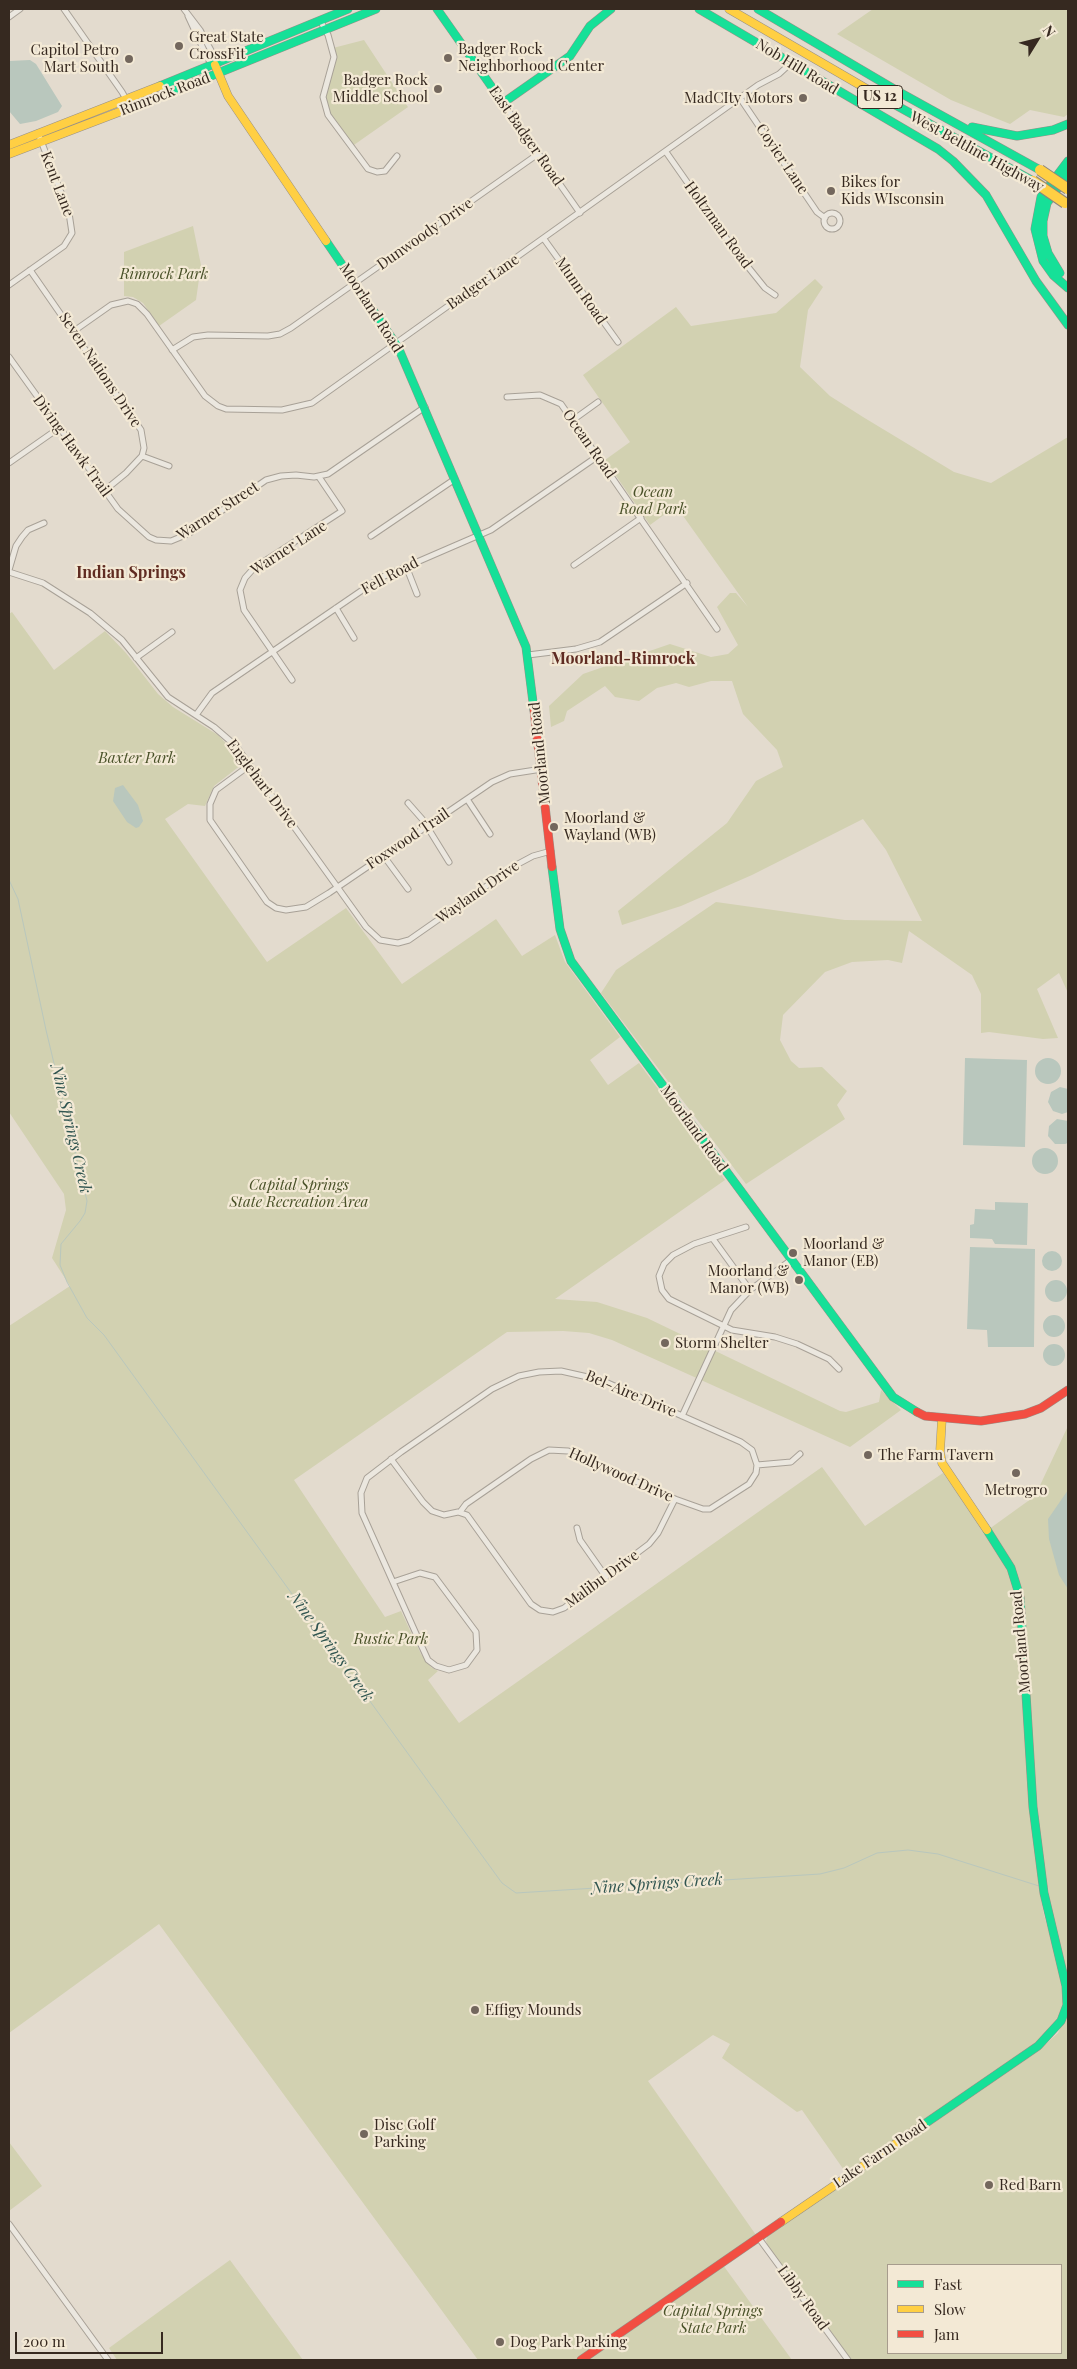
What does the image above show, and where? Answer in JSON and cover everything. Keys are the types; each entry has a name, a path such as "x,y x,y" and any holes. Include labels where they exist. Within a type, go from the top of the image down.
{"main road":[{"name":"Rimrock Road","path":"322,25 348,9"},
{"name":"Rimrock Road","path":"9,154 39,138 217,69 322,25 376,9"},
{"name":"East Badger Road","path":"437,9 503,103"},
{"path":"503,103 570,56 590,26 611,9"},
{"name":"Nob Hill Road","path":"699,9 938,149 965,171 986,195 1036,281 1068,325"},
{"name":"West Beltline Highway","path":"729,9 1032,182 1067,205"},
{"name":"West Beltline Highway","path":"758,9 1040,170 1068,189"},
{"path":"770,9 836,54"},
{"name":"Moorland Road","path":"217,69 228,96 397,344 528,655 561,938 571,961 893,1397 906,1407 925,1416 942,1418 940,1452 947,1474 1001,1550 1011,1568 1020,1597 1030,1770 1043,1888"},
{"path":"955,123 998,134 1017,136 1054,130 1068,124"},
{"name":"Rimrock Road","path":"9,145 39,138"},
{"path":"1068,161 1041,197 1035,229 1037,244 1043,261 1053,275 1068,288"},
{"path":"1068,174 1047,203 1043,236 1055,267 1068,280"},
{"path":"942,1418 998,1420 1025,1414 1042,1408 1068,1390"},
{"name":"Lake Farm Road","path":"581,2360 1008,2067 1053,2032 1061,2021 1067,2005 1066,1986 1043,1888"}],"street":[{"path":"9,17 20,9"},
{"path":"64,9 128,103"},
{"path":"184,9 200,30 214,56 217,69"},
{"path":"322,25 333,48 334,57 323,97 328,114 368,169 377,172 385,170 397,156"},
{"name":"Badger Lane","path":"74,331 111,305 128,300 137,304 147,314 205,396 218,406 226,409 282,410 319,400 740,98 780,74 791,63"},
{"name":"Coyier Lane","path":"740,98 818,212 825,218"},
{"name":"East Badger Road","path":"503,103 580,213"},
{"name":"Kent Lane","path":"30,270 64,246 72,234 73,228 69,213 39,138"},
{"name":"Holtzman Road","path":"666,152 736,252 765,288 775,294"},
{"name":"Dunwoody Drive","path":"172,350 193,337 280,334 355,284 538,154"},
{"name":"Munn Road","path":"544,239 618,342"},
{"path":"9,284 30,270"},
{"name":"Seven Nations Drive","path":"30,270 141,430 144,448 142,456"},
{"name":"Diving Hawk Trail","path":"9,356 104,491 118,509 142,531"},
{"name":"Ocean Road","path":"507,398 530,395 550,398 561,404 717,628"},
{"path":"573,420 598,402"},
{"name":"Warner Street","path":"142,531 156,540 171,541 188,534 266,480 296,475 319,477 339,468 425,407"},
{"path":"9,463 59,428"},
{"path":"104,491 126,473 142,456 169,466"},
{"name":"Fell Road","path":"196,716 212,694 380,578 479,536 598,456"},
{"name":"Warner Lane","path":"272,652 244,610 240,590 245,578 254,568 342,512 319,477"},
{"path":"371,536 455,479"},
{"path":"574,565 641,518"},
{"path":"9,571 16,546 22,536 28,530 44,523"},
{"path":"406,566 417,594"},
{"name":"Englehart Drive","path":"9,571 43,583 76,603 114,633 168,696 226,736 250,765 373,935 386,942 398,943 409,940"},
{"path":"528,655 576,649 600,642 687,583"},
{"path":"336,608 354,638"},
{"path":"136,658 172,632"},
{"path":"272,652 292,680"},
{"name":"Foxwood Trail","path":"250,765 216,790 210,804 210,820 267,902 276,908 298,910 337,887 505,775 542,769"},
{"path":"467,799 490,834"},
{"path":"408,803 423,820 425,827 449,862"},
{"name":"Wayland Drive","path":"409,940 518,864 533,856 551,851"},
{"path":"383,855 408,890"},
{"path":"746,1227 694,1244 673,1255 664,1264 659,1276 662,1290 669,1298 724,1325 749,1334 775,1337 797,1344 829,1360 839,1369"},
{"path":"713,1239 750,1290"},
{"path":"682,1416 731,1310 750,1290 791,1260"},
{"name":"Bel-Aire Drive","path":"393,1582 420,1573 435,1577 441,1583 476,1632 477,1650 466,1665 450,1670 432,1664 422,1647 362,1513 361,1493 367,1478 392,1459 497,1386 519,1376 561,1370 588,1375 741,1442 752,1450 757,1465"},
{"name":"Hollywood Drive","path":"460,1512 466,1504 531,1459 544,1452 560,1449 580,1456 674,1499 703,1509 710,1509 749,1484 756,1473 757,1465"},
{"path":"757,1465 791,1462 800,1454"},
{"path":"392,1459 426,1507 439,1514 460,1512"},
{"name":"Malibu Drive","path":"460,1512 467,1515 531,1604 540,1610 555,1612 564,1608 653,1540 674,1499"},
{"path":"577,1528 580,1540 606,1577"},
{"path":"9,2224 108,2360"},
{"name":"Libby Road","path":"758,2237 848,2360"}],"green space":[{"path":"873,9 1068,9 1068,114 1064,117 1030,110 1010,124 951,100 837,34"},
{"path":"364,40 408,107 351,147 328,115 323,97 333,48"},
{"name":"Rimrock Park","path":"193,226 201,265 196,300 159,326 143,303 133,297 124,296 124,252"},
{"name":"Ocean Road Park","path":"815,279 823,287 808,310 800,367 830,396 863,417 954,472 991,483 1068,437 1068,993 1059,973 1037,989 1058,1038 1043,1039 989,1032 981,1033 981,994 972,975 909,931 902,963 888,960 852,962 825,972 783,1015 780,1040 791,1061 799,1068 822,1067 847,1091 837,1105 845,1119 746,1184 601,993 616,970 716,902 845,920 922,921 886,850 863,819 752,875 681,906 622,925 618,911 727,823 756,781 783,767 777,750 743,714 732,681 711,681 689,687 676,683 657,688 639,701 615,697 605,686 567,711 564,721 551,727 549,706 583,674 670,644 711,657 728,654 738,645 717,607 730,593 736,593 748,607 676,506 650,525 605,460 630,442 583,375 676,307 691,326 776,313"},
{"name":"Capital Springs State Recreation Area","path":"12,612 54,670 105,631 126,653 158,694 173,707 218,735 240,758 241,765 214,786 205,806 188,804 165,819 267,962 346,908 402,984 496,919 522,956 555,935 565,962 620,1037 590,1060 608,1085 639,1063 725,1180 555,1299 597,1302 647,1318 840,1411 846,1412 879,1402 881,1390 901,1410 850,1447 612,1340 589,1333 563,1331 507,1332 294,1480 385,1617 401,1611 421,1654 431,1667 438,1671 428,1680 459,1723 822,1467 865,1526 943,1473 985,1532 1035,1496 1068,1426 1068,1981 1050,1909 1048,1887 1038,1883 1044,1915 1063,1980 1064,2002 1056,2026 1039,2042 846,2173 802,2110 797,2112 722,2058 730,2044 713,2035 648,2081 756,2235 575,2360 478,2360 159,1924 9,2033 9,1326 70,1286 52,1258 66,1210 64,1194 9,1112 9,614"},
{"path":"1068,2011 1068,2360 851,2360 768,2247 766,2241 768,2235 1048,2042 1058,2033"},
{"path":"9,2142 42,2186 9,2211"},
{"path":"230,2260 303,2360 117,2360 109,2348"},
{"name":"Capital Springs State Park","path":"723,2265 792,2360 585,2360"}],"shaded area":[{"path":"30,60 36,64 62,106 58,112 36,121 20,124 9,111 9,61"},
{"path":"123,785 138,805 143,821 139,827 136,828 127,822 113,801 115,788"},
{"path":"965,1058 1027,1060 1025,1147 963,1145"},
{"path":"1048,1058 1057,1062 1061,1071 1057,1080 1048,1084 1039,1080 1035,1071 1039,1062"},
{"path":"1060,1087 1068,1089 1068,1112 1062,1114 1053,1111 1048,1102 1051,1092"},
{"path":"1057,1119 1068,1121 1068,1143 1055,1144 1048,1136 1049,1126"},
{"path":"1045,1148 1054,1152 1058,1161 1054,1170 1045,1174 1036,1170 1032,1161 1036,1152"},
{"path":"995,1202 1028,1203 1027,1245 995,1244 992,1239 970,1238 970,1225 974,1224 975,1209 995,1210"},
{"path":"970,1247 1035,1249 1034,1347 988,1347 987,1330 967,1329"},
{"path":"1052,1251 1059,1254 1062,1261 1059,1268 1052,1271 1045,1268 1042,1261 1045,1254"},
{"path":"1056,1280 1064,1283 1067,1291 1064,1299 1056,1302 1048,1299 1045,1291 1048,1283"},
{"path":"1054,1315 1062,1318 1065,1326 1062,1334 1054,1337 1046,1334 1043,1326 1046,1318"},
{"path":"1054,1344 1062,1347 1065,1355 1062,1363 1054,1366 1046,1363 1043,1355 1046,1347"},
{"path":"1068,1490 1068,1589 1059,1575 1049,1539 1048,1519"}],"waterway":[{"name":"Nine Springs Creek","path":"9,880 18,899 46,1030 87,1201 85,1213 61,1244 60,1265 67,1282 87,1318 104,1335 502,1883 516,1893 820,1874 844,1868 877,1853 908,1850 938,1854 1039,1886"}],"traffic: fast":[{"path":"160,86 348,9"},
{"path":"169,93 376,9"},
{"path":"437,9 503,103 570,56 590,26 611,9"},
{"path":"699,9 938,149 953,161 986,195 1036,281 1068,325"},
{"path":"758,9 899,92 1040,170"},
{"path":"872,92 1033,181"},
{"path":"972,127 1017,136 1053,130 1068,124"},
{"path":"1068,161 1041,197 1035,229 1043,261 1053,275 1068,288"},
{"path":"1060,273 1048,253 1043,236 1043,221 1047,203 1068,174"},
{"path":"326,241 398,347 526,647 534,710"},
{"path":"552,867 560,929 571,961 893,1397 917,1412"},
{"path":"923,2125 1038,2046 1061,2021 1067,2005 1066,1986 1044,1893 1033,1807 1020,1597 1011,1568 987,1530"}],"traffic: slow":[{"path":"729,9 872,92"},
{"path":"215,65 228,96 326,241"},
{"path":"9,145 160,86"},
{"path":"9,154 169,93"},
{"path":"1040,170 1068,189"},
{"path":"1033,181 1065,203"},
{"path":"942,1418 940,1452 942,1463 987,1530"},
{"path":"781,2222 923,2125"}],"traffic: jam":[{"path":"534,710 552,867"},
{"path":"917,1412 925,1416 981,1421 1025,1414 1041,1408 1068,1390"},
{"path":"581,2360 781,2222"}],"place":[{"name":"Great State CrossFit","path":"179,46"},
{"name":"Badger Rock Neighborhood Center","path":"448,58"},
{"name":"Capitol Petro Mart South","path":"129,59"},
{"name":"Badger Rock Middle School","path":"438,89"},
{"name":"MadCIty Motors","path":"803,98"},
{"name":"Bikes for Kids WIsconsin","path":"831,191"},
{"name":"Moorland & Wayland (WB)","path":"554,827"},
{"name":"Moorland & Manor (EB)","path":"793,1253"},
{"name":"Moorland & Manor (WB)","path":"799,1280"},
{"name":"Storm Shelter","path":"665,1343"},
{"name":"The Farm Tavern","path":"868,1455"},
{"name":"Metrogro","path":"1016,1473"},
{"name":"Effigy Mounds","path":"475,2010"},
{"name":"Disc Golf Parking","path":"364,2134"},
{"name":"Red Barn","path":"989,2185"},
{"name":"Dog Park Parking","path":"500,2342"}],"district":[{"name":"Indian Springs","path":"131,573"},
{"name":"Moorland-Rimrock","path":"623,659"}],"park label":[{"name":"Baxter Park","path":"137,758"},
{"name":"Rustic Park","path":"391,1639"}]}
